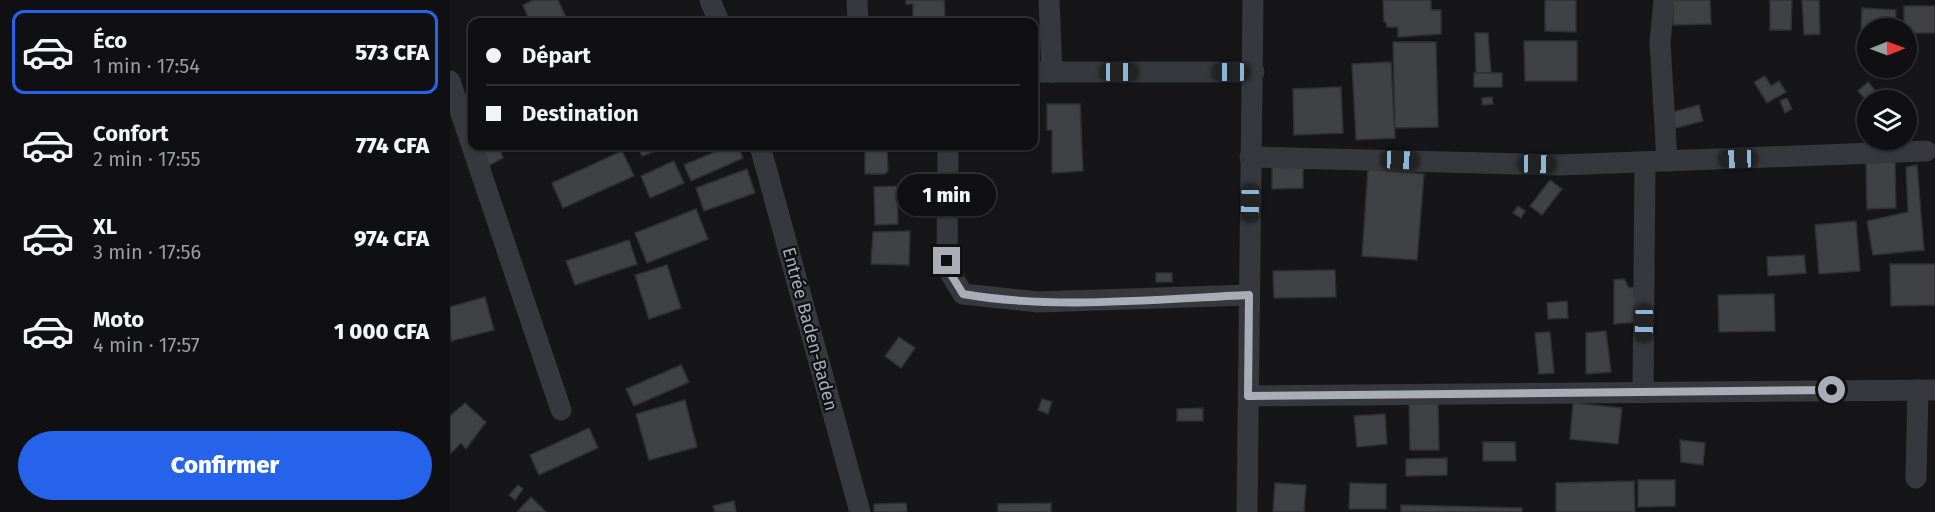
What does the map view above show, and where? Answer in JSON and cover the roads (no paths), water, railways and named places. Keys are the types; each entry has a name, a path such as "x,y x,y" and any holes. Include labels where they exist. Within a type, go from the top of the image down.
{"street":[{"path":"710,0 717,18"},
{"path":"857,0 858,18"},
{"path":"1049,0 1042,72 1254,72"},
{"path":"1246,512 1250,157 1254,72 1253,0"},
{"path":"1664,0 1660,42 1668,161"},
{"path":"450,81 468,134"},
{"path":"473,150 561,410"},
{"name":"Entrée Baden-Baden","path":"761,150 860,512"},
{"path":"948,150 947,261 952,276 963,294 1038,302 1249,295"},
{"path":"1250,157 1560,165 1926,151"},
{"path":"1643,392 1645,162"},
{"path":"1248,396 1926,390 1916,478"}]}
